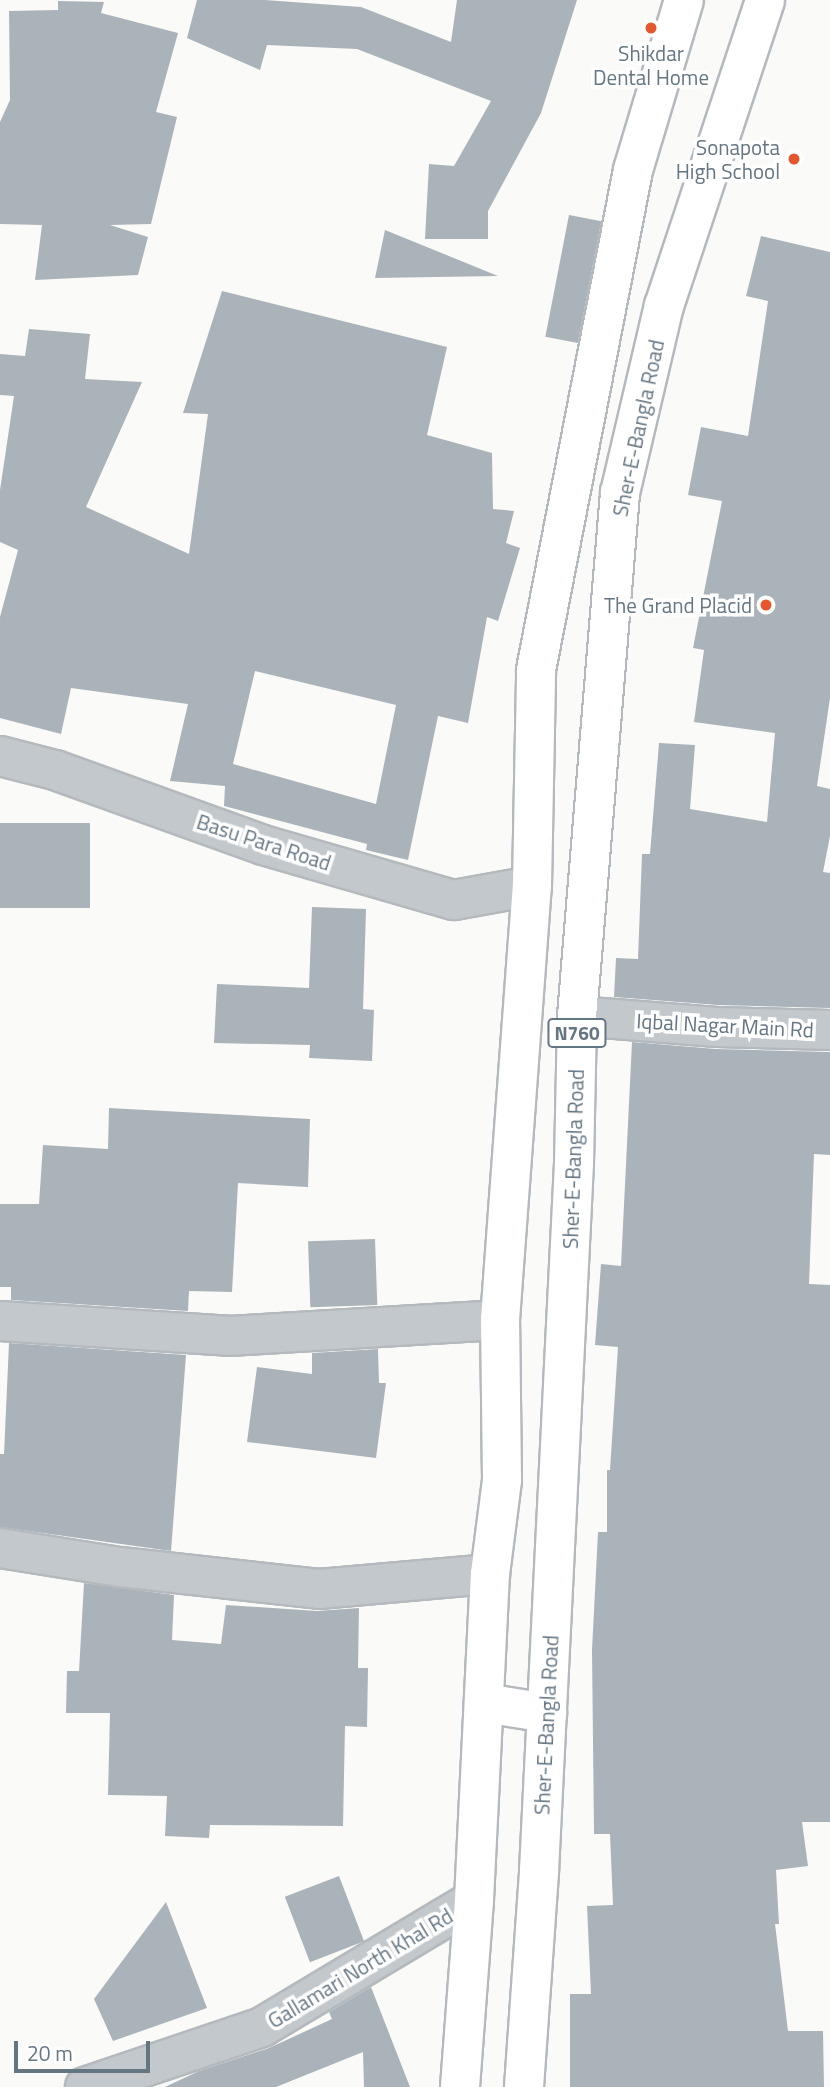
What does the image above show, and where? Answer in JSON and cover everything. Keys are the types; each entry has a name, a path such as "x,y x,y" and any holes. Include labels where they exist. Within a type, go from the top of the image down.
{"highway":[{"name":"N760","path":"460,2087 474,1900 490,1574 502,1480 500,1320 532,886 536,670 633,170 684,0"},
{"name":"Sher-E-Bangla Road","path":"524,2087 530,2042 547,1713 574,1163 577,1016 620,493 664,306 765,0"},
{"path":"484,1703 547,1713"}],"street":[{"name":"Basu Para Road","path":"0,756 55,770 263,845 453,900 532,886"},
{"name":"Iqbal Nagar Main Rd","path":"577,1016 717,1027 830,1030"},
{"path":"0,1321 229,1336 500,1320"},
{"path":"0,1548 120,1567 319,1589 490,1574"},
{"name":"Gallamari North Khal Rd","path":"85,2087 262,2027 474,1900"}],"building":[{"path":"197,0 265,0 361,7 451,42 457,0 577,0 541,113 488,211 488,239 425,239 429,164 454,166 491,101 357,49 267,45 260,70 187,38"},
{"path":"58,1 104,2 101,13 178,33 156,112 177,117 151,224 110,225 148,237 138,275 35,280 42,225 0,224 0,122 10,100 9,11 58,10"},
{"path":"569,215 601,221 578,343 545,337"},
{"path":"385,230 498,276 375,278"},
{"path":"761,236 830,252 830,698 817,786 830,789 830,836 823,872 830,873 830,1008 718,1005 614,997 616,958 638,959 642,854 650,854 659,743 695,745 690,809 767,822 775,733 694,722 704,650 693,648 722,501 688,495 701,427 748,436 768,301 746,296"},
{"path":"222,291 447,347 427,435 492,453 493,509 514,511 506,543 520,548 498,621 487,617 468,723 438,716 408,860 366,850 367,844 224,806 225,786 170,781 188,704 71,688 61,734 0,718 0,617 18,550 0,542 0,490 14,396 0,395 0,354 25,356 29,329 90,334 85,379 142,382 86,507 189,554 208,414 183,413","holes":["255,671 396,705 376,804 233,764"]},
{"path":"0,823 90,823 90,908 0,908"},
{"path":"312,907 366,909 363,1009 374,1010 372,1061 309,1058 310,1045 214,1043 217,984 309,988"},
{"path":"632,1042 716,1049 830,1052 830,1155 814,1154 809,1284 830,1285 830,1822 802,1822 808,1866 776,1870 779,1924 775,1924 788,2031 823,2031 824,2087 570,2087 570,1994 591,1994 587,1906 613,1905 610,1834 594,1834 592,1650 598,1532 607,1532 607,1470 610,1470 618,1347 595,1345 601,1264 621,1266"},
{"path":"109,1108 310,1119 308,1187 238,1183 232,1292 189,1291 188,1311 11,1300 11,1287 0,1287 0,1204 39,1204 43,1145 108,1149"},
{"path":"375,1239 377,1305 310,1307 308,1241"},
{"path":"9,1343 186,1355 171,1551 0,1527 0,1454 4,1454"},
{"path":"378,1349 379,1383 386,1383 376,1458 247,1442 257,1367 312,1374 312,1353"},
{"path":"84,1583 174,1595 172,1640 221,1644 226,1605 317,1611 359,1608 358,1668 368,1668 367,1727 345,1726 343,1826 210,1825 209,1838 165,1836 167,1796 108,1795 110,1713 66,1713 67,1671 79,1671"},
{"path":"339,1876 364,1941 310,1962 285,1897"},
{"path":"166,1902 207,2008 113,2041 94,1999"},
{"path":"371,1987 410,2087 364,2087 363,2052 276,2087 165,2087 199,2071 269,2048 332,2019 329,2012"}],"place":[{"name":"Shikdar Dental Home","path":"651,28"},
{"name":"Sonapota High School","path":"794,159"},
{"name":"The Grand Placid","path":"766,605"}]}
